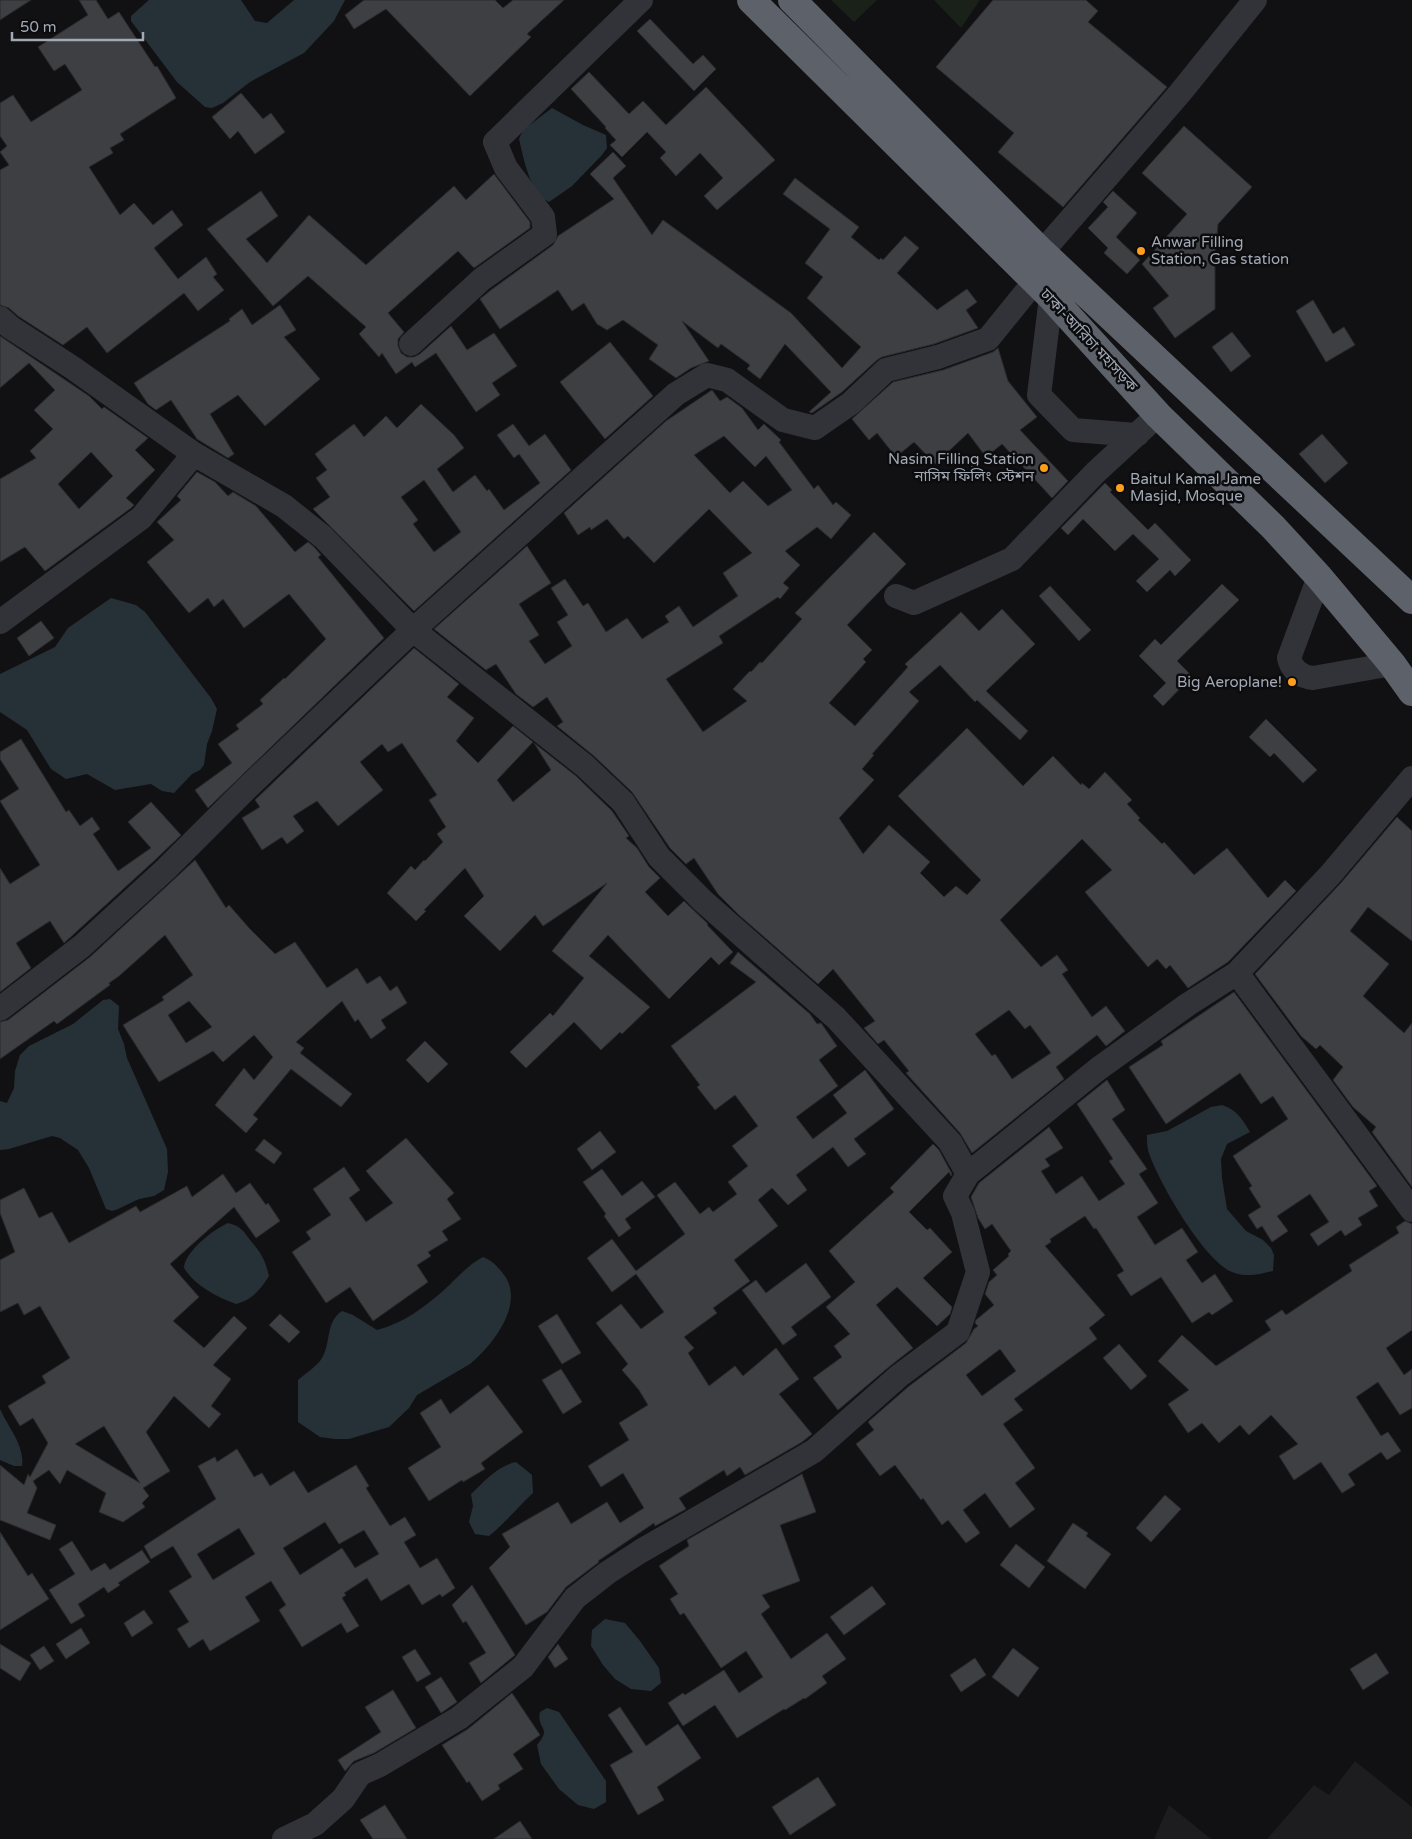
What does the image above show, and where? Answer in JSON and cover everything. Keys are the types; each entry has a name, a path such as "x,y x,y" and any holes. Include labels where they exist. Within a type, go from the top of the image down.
{"highway":[{"name":"ঢাকা-আরিচা মহাসড়ক","path":"751,0 1043,289 1158,415 1273,527 1319,577 1392,664 1412,692"},
{"name":"ঢাকা-আরিচা মহাসড়ক","path":"792,0 1042,252 1412,600"}],"street":[{"path":"411,344 482,279 545,234 544,218 506,168 495,142 641,0"},
{"path":"1042,252 1180,93 1255,0"},
{"path":"1043,289 1039,395 1073,430 1137,435"},
{"path":"0,1009 89,940 166,869 248,787 413,630 676,394 707,376 727,380 783,420 815,428 850,403 886,370 938,357 988,339 1043,289"},
{"path":"0,318 10,327 73,368 194,454 284,506 316,532 413,630 585,766 623,802 659,857 703,901 836,1018 950,1142 968,1174"},
{"path":"896,596 914,603 1012,559 1096,472 1158,415"},
{"path":"0,622 141,518 194,454"},
{"path":"1319,577 1289,658 1290,665 1305,678 1312,678 1392,664"},
{"path":"284,1839 315,1824 343,1800 360,1774 380,1765 459,1718 523,1666 575,1598 607,1573 641,1551 814,1451 899,1376 958,1332 978,1272 964,1213 955,1196 968,1174 1098,1070 1187,1005 1237,973 1330,875 1412,778"},
{"path":"1237,973 1412,1210"}],"shaded area":[{"path":"149,0 241,0 255,21 267,23 294,0 345,0 334,21 304,53 250,82 223,103 212,108 205,107 177,82 131,21 131,16"},
{"path":"831,0 877,0 854,22"},
{"path":"934,0 980,0 961,28"},
{"path":"552,108 606,135 607,148 572,186 549,202 542,197 532,183 525,165 519,139 523,130"},
{"path":"111,598 136,605 145,612 211,698 217,709 207,744 204,765 200,770 192,774 174,793 162,791 151,784 115,790 87,774 66,779 51,769 27,730 0,712 0,674 55,647 68,628"},
{"path":"110,999 119,1006 118,1029 127,1058 167,1149 168,1172 164,1190 154,1196 139,1199 112,1211 106,1209 89,1168 78,1150 60,1138 52,1136 0,1150 0,1101 7,1103 14,1088 15,1071 20,1055 29,1046 73,1024 103,1000"},
{"path":"1222,1105 1235,1112 1250,1132 1227,1144 1221,1159 1227,1209 1246,1231 1263,1240 1271,1248 1274,1255 1273,1271 1243,1275 1232,1272 1221,1265 1195,1236 1182,1217 1161,1179 1148,1150 1147,1135 1167,1131 1211,1107"},
{"path":"228,1223 241,1229 257,1249 264,1261 269,1276 256,1293 236,1304 207,1290 194,1280 184,1268 194,1248"},
{"path":"483,1257 491,1261 501,1271 508,1283 511,1295 505,1321 489,1345 470,1364 417,1395 409,1408 389,1427 349,1439 335,1439 320,1437 298,1422 298,1380 318,1364 324,1355 330,1328 336,1316 342,1311 353,1315 377,1330 395,1324 429,1303 467,1268"},
{"path":"0,1409 21,1451 22,1466 14,1466 0,1460"},
{"path":"516,1462 532,1475 533,1493 489,1536 475,1534 469,1522 473,1506 471,1494 497,1470"},
{"path":"605,1619 625,1623 659,1668 661,1683 651,1691 631,1689 615,1679 603,1665 591,1646 592,1630"},
{"path":"547,1708 559,1712 606,1781 606,1802 594,1809 578,1805 559,1789 541,1764 537,1745 542,1739 544,1731 539,1718 540,1712"},
{"path":"1355,1761 1412,1807 1412,1839 1267,1839 1314,1785 1329,1795"},
{"path":"1169,1805 1211,1839 1154,1839"}],"building":[{"path":"0,0 31,0 0,20"},
{"path":"79,0 96,0 108,19 119,12 155,67 157,66 176,98 120,134 124,140 110,148 113,153 89,167 120,215 134,203 153,225 172,210 183,225 154,248 178,279 206,257 217,274 213,277 224,290 198,311 184,293 107,353 87,327 63,345 18,316 9,308 0,305 0,170 9,165 0,152 7,146 0,136 0,103 13,95 31,122 82,90 65,64 54,71 38,47 88,15"},
{"path":"364,0 495,0 503,8 513,0 564,0 527,34 531,37 470,96 386,9 354,29 345,15"},
{"path":"993,0 1086,0 1098,11 1088,22 1167,87 1063,207 998,152 1014,133 936,67"},
{"path":"650,19 693,64 703,55 716,69 694,91 637,31"},
{"path":"589,72 629,114 643,101 666,125 706,87 775,160 717,210 704,196 723,178 700,153 676,176 660,158 666,152 647,132 622,157 610,145 616,140 571,89"},
{"path":"241,93 263,119 271,113 285,132 255,154 238,131 230,139 212,117"},
{"path":"1184,126 1252,187 1218,224 1215,258 1215,309 1175,338 1153,308 1169,296 1142,264 1187,214 1142,173"},
{"path":"613,152 626,166 613,178 652,235 663,220 791,313 842,368 861,347 807,298 823,277 805,263 830,229 783,194 795,178 859,227 851,237 879,260 881,258 883,260 905,236 919,248 897,273 937,310 967,289 977,302 966,310 978,328 934,344 882,357 842,392 812,413 809,412 831,392 785,344 760,379 747,369 750,365 721,344 718,348 682,321 709,361 691,368 676,378 649,359 658,345 623,320 607,330 597,324 584,303 572,311 558,290 500,329 480,299 553,245 558,236 614,199 590,174"},
{"path":"494,174 530,222 530,228 474,268 458,251 388,313 404,332 398,339 398,346 401,353 407,357 414,357 420,354 451,326 467,350 494,333 517,366 492,383 500,395 476,412 436,353 415,367 412,362 396,374 382,353 379,357 359,334 366,327 308,276 273,306 207,229 261,191 278,216 246,239 267,263 309,215 366,265 454,186 466,200"},
{"path":"1113,191 1137,213 1116,237 1140,260 1127,274 1104,253 1108,248 1088,228 1108,207 1103,202"},
{"path":"1313,300 1333,334 1344,327 1355,345 1326,362 1296,311"},
{"path":"280,305 296,330 284,337 320,379 265,426 238,395 210,414 234,454 228,458 197,439 171,400 156,410 148,404 134,383 230,321 229,319 242,309 252,325"},
{"path":"1232,332 1251,356 1231,372 1212,347"},
{"path":"0,336 89,396 102,409 104,407 148,438 135,450 155,470 126,498 134,505 45,571 25,547 0,562 0,479 36,458 30,451 53,429 34,410 55,390 29,363 0,388","holes":["91,452 113,476 79,509 58,484"]},
{"path":"610,342 653,396 605,439 560,382"},
{"path":"998,348 1008,381 1037,417 1020,430 1068,481 1052,498 1002,444 986,457 968,433 935,464 914,442 896,457 877,433 869,440 852,419 893,382 943,370 993,352"},
{"path":"712,390 720,401 727,397 742,408 758,430 764,424 781,440 779,442 814,489 818,485 833,505 836,502 851,515 831,539 817,527 785,551 800,565 783,583 789,588 780,599 778,597 719,636 723,643 666,679 703,732 747,701 733,689 760,662 762,663 802,619 795,613 874,532 906,564 847,625 872,650 863,659 866,662 829,703 855,726 908,667 905,664 961,612 979,631 1002,609 1035,644 986,691 1028,731 1020,740 977,700 975,702 940,665 909,692 919,701 872,754 874,755 862,769 874,780 839,818 863,854 889,825 930,862 920,873 944,897 956,886 967,895 981,880 898,796 967,728 1023,786 1053,756 1081,785 1082,783 1089,789 1105,772 1132,800 1127,804 1140,818 1138,820 1162,844 1164,842 1194,875 1227,848 1268,898 1285,880 1296,891 1228,962 1188,988 1170,965 1166,969 1157,959 1148,967 1085,892 1112,870 1082,839 1000,920 1041,967 1057,955 1068,970 1062,974 1092,1017 1106,1006 1125,1031 1106,1046 1097,1035 1056,1067 1064,1079 972,1153 960,1133 906,1073 909,1071 884,1040 878,1044 864,1028 875,1021 833,969 818,984 739,915 718,894 694,858 686,864 670,848 632,792 594,756 557,726 563,722 547,697 533,707 516,694 496,664 486,670 434,629 527,546 551,583 519,604 539,635 529,641 545,664 572,646 557,622 568,615 551,588 565,579 583,606 588,603 606,632 627,618 642,639 669,622 665,616 679,606 693,627 738,596 723,573 752,553 709,509 654,563 628,536 624,539 607,519 591,530 590,527 578,535 564,513 666,421","holes":["724,436 755,467 766,456 792,490 768,506 743,481 730,493 694,455","1009,1010 1025,1029 1030,1025 1051,1053 1012,1079 995,1054 992,1056 975,1034"]},
{"path":"421,404 454,435 464,448 437,469 453,492 475,475 487,491 489,489 504,510 540,483 519,454 514,458 497,435 513,424 529,446 545,434 571,470 414,611 313,509 330,497 316,478 327,470 315,454 354,424 364,437 386,416 397,428","holes":["424,480 461,532 434,552 413,524 418,520 401,497"]},
{"path":"1322,434 1348,463 1325,483 1299,454"},
{"path":"197,472 215,482 228,496 233,492 256,506 295,552 308,542 314,547 321,555 318,557 384,638 208,808 195,790 232,763 218,744 239,729 236,725 263,704 260,700 285,679 326,639 289,594 244,628 223,599 214,607 208,598 189,613 147,562 174,540 157,522 181,500 177,496"},
{"path":"1105,483 1112,490 1110,492 1148,530 1155,523 1191,560 1175,576 1170,570 1147,592 1136,581 1159,559 1133,534 1115,551 1083,519 1068,535 1061,528"},
{"path":"1222,584 1239,600 1177,661 1192,676 1163,706 1153,696 1166,683 1139,656 1155,639 1161,645"},
{"path":"1050,586 1091,630 1079,641 1039,596"},
{"path":"41,621 54,638 29,656 17,638"},
{"path":"414,648 459,684 447,697 474,718 456,741 478,763 513,726 533,742 497,780 513,802 551,770 534,743 576,776 612,811 629,836 626,838 637,848 649,867 660,878 645,892 668,916 684,901 733,952 719,965 711,957 669,999 608,935 589,956 650,1007 622,1034 620,1032 601,1050 574,1022 526,1068 510,1052 550,1013 553,1016 584,978 552,951 607,883 543,926 535,915 500,951 464,916 484,896 465,868 424,910 426,911 416,921 387,893 411,866 415,870 443,842 437,834 446,827 429,800 437,795 402,743 388,752 382,744 360,762 383,790 338,826 317,801 293,816 304,831 287,844 282,837 262,850 242,818 260,807 255,800"},
{"path":"1266,719 1317,770 1303,783 1274,753 1270,757 1249,737"},
{"path":"21,739 66,812 69,810 80,826 92,817 100,829 93,834 118,871 151,848 128,822 151,802 181,835 64,943 50,921 16,943 31,968 0,992 0,868 10,884 40,865 0,801 19,789 0,759 0,752"},
{"path":"1397,817 1412,831 1412,941 1368,907 1350,931 1389,964 1363,996 1404,1033 1412,1023 1412,1187 1372,1132 1376,1127 1353,1107 1333,1080 1343,1067 1320,1045 1316,1049 1301,1036 1255,974 1340,884"},
{"path":"195,860 226,908 229,905 275,954 295,942 327,988 357,968 367,984 380,976 390,991 397,986 407,1003 381,1020 386,1028 371,1039 358,1019 355,1022 342,1001 296,1042 304,1048 300,1053 352,1094 341,1107 291,1069 253,1115 258,1119 246,1133 215,1105 244,1068 254,1080 273,1057 254,1035 223,1062 213,1051 159,1082 123,1025 164,1000 162,997 193,975 165,935 109,983 110,985 57,1024 54,1021 0,1059 0,1022 8,1020 90,957","holes":["189,1001 212,1027 186,1043 168,1015"]},
{"path":"738,952 810,1014 817,1024 821,1023 837,1046 819,1060 838,1086 796,1117 813,1139 847,1113 833,1095 865,1070 894,1109 854,1139 866,1154 848,1167 833,1147 796,1175 807,1190 788,1205 772,1188 758,1200 778,1226 734,1260 750,1281 713,1308 717,1313 684,1337 694,1348 688,1353 709,1386 735,1366 743,1376 776,1348 799,1379 779,1394 812,1434 802,1442 745,1475 740,1467 727,1476 724,1470 679,1498 686,1509 655,1526 654,1523 598,1561 566,1587 547,1612 526,1625 489,1568 510,1547 502,1534 558,1502 571,1524 607,1502 620,1523 644,1508 623,1473 601,1487 588,1466 629,1440 619,1423 648,1405 639,1390 622,1370 628,1364 596,1323 621,1304 641,1329 664,1312 636,1274 612,1292 587,1258 612,1239 636,1271 685,1234 657,1195 675,1182 700,1214 709,1207 713,1212 737,1194 728,1182 748,1166 732,1146 758,1126 735,1095 715,1110 697,1087 700,1085 671,1046 756,982 730,963"},
{"path":"1234,992 1377,1186 1369,1191 1378,1206 1358,1218 1362,1225 1345,1236 1341,1230 1318,1246 1310,1234 1329,1222 1310,1194 1277,1216 1288,1231 1272,1242 1262,1226 1257,1229 1248,1215 1261,1207 1249,1188 1252,1186 1233,1156 1288,1119 1273,1096 1261,1104 1240,1073 1166,1124 1129,1067 1163,1045 1161,1041"},
{"path":"425,1041 448,1064 428,1083 406,1060"},
{"path":"1107,1080 1125,1110 1112,1119 1147,1169 1139,1174 1158,1203 1137,1217 1155,1245 1182,1228 1198,1252 1186,1260 1202,1283 1215,1274 1233,1301 1212,1315 1209,1312 1192,1323 1161,1277 1131,1296 1117,1275 1124,1271 1096,1228 1094,1229 1085,1216 1050,1239 1051,1242 1045,1246 1105,1315 1089,1328 1097,1339 1014,1399 1023,1410 1003,1424 1035,1468 1015,1483 1035,1509 1010,1528 985,1493 963,1510 980,1533 966,1543 948,1520 942,1525 923,1498 921,1500 895,1465 880,1476 856,1444 874,1430 868,1422 908,1387 966,1343 974,1329 978,1326 975,1323 976,1320 994,1305 985,1294 989,1282 997,1275 993,1270 1009,1256 1008,1254 1011,1251 992,1224 985,1229 978,1218 971,1197 979,1183 1049,1127 1063,1148 1045,1159 1050,1166 1041,1171 1056,1194 1082,1176 1099,1201 1125,1184 1109,1161 1113,1159 1077,1104","holes":["1000,1349 1016,1371 982,1396 966,1375"]},
{"path":"600,1131 616,1152 592,1170 577,1149"},
{"path":"406,1138 454,1193 447,1199 461,1219 442,1231 448,1240 428,1252 431,1256 417,1265 428,1282 373,1321 350,1287 326,1303 292,1252 311,1239 306,1232 331,1215 313,1189 344,1167 360,1190 349,1198 366,1222 393,1203 366,1171"},
{"path":"264,1139 282,1153 274,1164 255,1150"},
{"path":"933,1144 939,1150 952,1174 951,1176 949,1172 909,1212 927,1230 930,1228 952,1252 923,1278 952,1307 950,1314 937,1326 897,1287 876,1305 913,1348 838,1410 813,1378 842,1357 834,1346 850,1334 826,1307 855,1282 829,1251 894,1192 890,1188"},
{"path":"602,1169 622,1196 642,1181 655,1197 625,1219 631,1228 619,1237 604,1216 606,1214 583,1182"},
{"path":"223,1174 236,1193 250,1183 266,1205 268,1203 280,1221 256,1238 234,1207 170,1264 199,1297 173,1321 204,1348 234,1316 247,1328 213,1365 231,1379 211,1406 221,1414 209,1428 174,1396 146,1432 170,1471 143,1488 149,1496 142,1503 145,1507 123,1522 99,1512 106,1493 67,1470 60,1484 49,1470 33,1481 37,1488 27,1513 56,1525 50,1540 0,1520 0,1465 24,1485 28,1474 30,1477 48,1443 33,1418 20,1426 8,1406 46,1383 42,1376 70,1358 40,1306 24,1315 18,1303 0,1312 0,1260 15,1252 0,1213 0,1200 24,1188 39,1218 52,1212 69,1243 136,1206 140,1212 187,1186 192,1197","holes":["104,1426 140,1483 75,1444"]},
{"path":"1405,1221 1412,1224 1412,1330 1386,1348 1404,1375 1412,1369 1412,1408 1400,1415 1378,1382 1356,1397 1381,1436 1388,1432 1401,1451 1387,1460 1381,1452 1348,1474 1355,1485 1342,1493 1321,1462 1294,1480 1279,1456 1298,1444 1271,1415 1249,1435 1240,1425 1219,1443 1202,1423 1188,1433 1168,1404 1189,1390 1158,1361 1182,1335 1216,1366 1271,1330 1265,1321 1282,1310 1286,1315 1352,1271 1349,1265 1399,1233 1396,1227"},
{"path":"806,1263 831,1297 791,1327 797,1335 783,1345 742,1290 756,1280 766,1293"},
{"path":"280,1314 300,1332 289,1343 269,1325"},
{"path":"557,1314 581,1353 562,1364 538,1326"},
{"path":"1119,1344 1147,1376 1131,1390 1103,1358"},
{"path":"561,1369 582,1402 563,1414 542,1380"},
{"path":"488,1385 523,1432 481,1463 485,1469 463,1482 462,1480 429,1501 408,1468 441,1447 420,1413 441,1399 450,1414"},
{"path":"237,1449 254,1477 262,1473 270,1486 294,1471 308,1493 356,1465 369,1486 366,1488 390,1526 405,1517 416,1535 404,1542 420,1568 437,1558 455,1588 442,1597 440,1594 422,1605 409,1584 381,1601 367,1578 344,1593 346,1595 342,1598 359,1626 347,1633 341,1623 302,1647 279,1610 286,1605 271,1581 245,1597 260,1621 210,1651 203,1639 189,1648 177,1629 189,1622 169,1591 192,1577 173,1546 151,1559 144,1546 216,1499 198,1466 215,1457 217,1462","holes":["325,1522 339,1544 364,1530 379,1554 355,1568 342,1548 300,1575 283,1548","239,1528 255,1554 213,1580 197,1554"]},
{"path":"802,1474 816,1512 780,1525 800,1581 762,1595 770,1607 761,1614 791,1659 827,1633 846,1659 822,1676 827,1683 805,1699 784,1709 737,1738 715,1705 683,1726 668,1703 683,1693 685,1695 724,1670 739,1693 763,1677 746,1651 721,1668 684,1613 680,1615 670,1599 678,1594 659,1566 689,1546 687,1540"},
{"path":"1165,1495 1181,1509 1151,1542 1136,1528"},
{"path":"1073,1523 1088,1533 1086,1536 1111,1554 1085,1589 1047,1561"},
{"path":"0,1532 28,1576 32,1573 49,1599 0,1630"},
{"path":"72,1541 91,1571 105,1563 110,1570 142,1550 150,1562 118,1583 120,1585 108,1593 104,1587 78,1604 85,1616 71,1624 49,1590 75,1574 59,1549"},
{"path":"1016,1544 1045,1567 1029,1588 1000,1565"},
{"path":"472,1585 515,1655 481,1683 469,1663 486,1653 466,1621 463,1623 452,1605"},
{"path":"872,1586 886,1604 844,1635 830,1617"},
{"path":"144,1610 153,1623 132,1637 124,1623"},
{"path":"81,1628 90,1643 66,1659 56,1644"},
{"path":"0,1644 31,1663 20,1681 0,1668"},
{"path":"558,1644 568,1659 555,1668 548,1657"},
{"path":"44,1646 54,1661 40,1670 30,1655"},
{"path":"1013,1648 1039,1668 1018,1697 992,1677"},
{"path":"415,1649 431,1674 417,1682 402,1657"},
{"path":"1376,1653 1389,1673 1363,1690 1350,1669"},
{"path":"975,1658 986,1675 961,1692 950,1675"},
{"path":"441,1677 457,1702 441,1713 425,1687"},
{"path":"393,1690 416,1728 374,1753 354,1761 345,1771 338,1760 381,1732 365,1707"},
{"path":"512,1693 540,1735 513,1754 523,1769 498,1785 500,1789 482,1801 469,1781 467,1783 442,1745 468,1729"},
{"path":"620,1707 646,1746 678,1724 701,1758 657,1787 664,1800 638,1815 610,1765 633,1752 608,1715"},
{"path":"818,1777 836,1805 790,1835 772,1807"},
{"path":"385,1805 407,1839 373,1839 360,1820"},
{"path":"520,1821 532,1839 494,1839"}],"place":[{"name":"Anwar Filling Station, Gas station","path":"1141,251"},
{"name":"Nasim Filling Station নাসিম ফিলিং স্টেশন","path":"1044,468"},
{"name":"Baitul Kamal Jame Masjid, Mosque","path":"1120,488"},
{"name":"Big Aeroplane!","path":"1292,682"}]}
